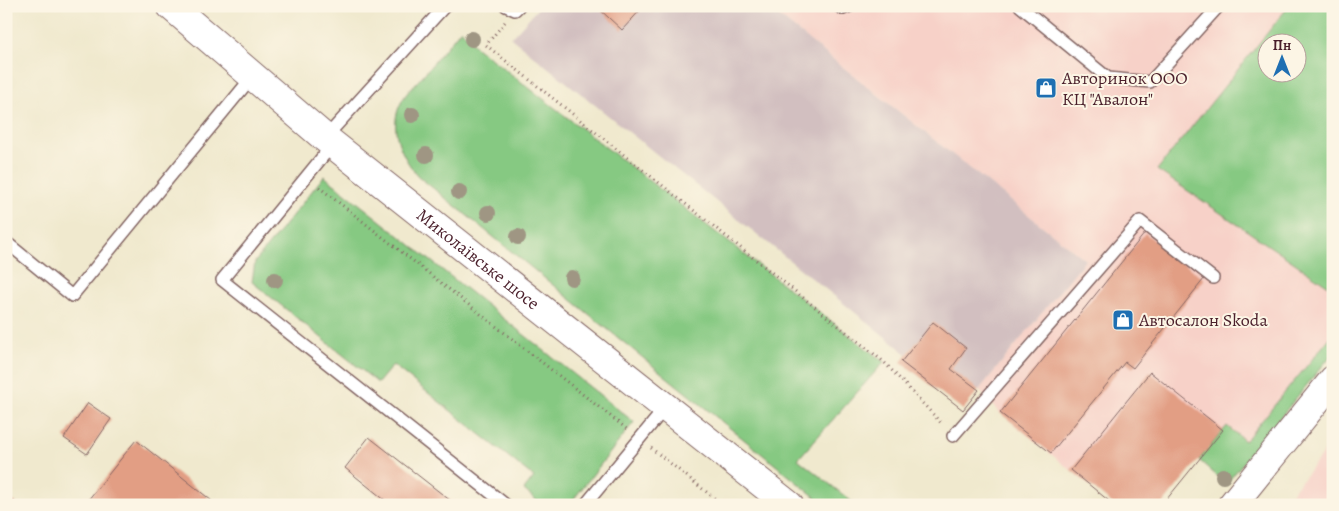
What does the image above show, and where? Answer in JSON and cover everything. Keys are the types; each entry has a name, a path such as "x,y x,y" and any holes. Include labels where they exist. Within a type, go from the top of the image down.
{"main road":[{"name":"Миколаївське шосе","path":"171,6 329,141 789,505"},
{"path":"1232,505 1333,380"}],"lane":[{"path":"445,6 329,141 305,176 222,280 506,505"},
{"path":"838,6 843,9 850,6"},
{"path":"1020,6 1108,78 1150,82 1219,6"},
{"path":"6,242 72,296 252,77"},
{"path":"953,436 1140,221 1213,278"},
{"path":"585,505 665,408"}],"path":[{"path":"513,8 486,45 884,362 953,436"},
{"path":"305,176 723,505"}],"shaded area":[{"path":"540,6 766,6 1085,260 979,390 951,369 966,348 933,322 907,354 511,38"},
{"path":"766,6 1289,6 1268,32 1256,32 1256,47 1157,170 1333,289 1333,334 1245,441 1223,430 1114,505 1000,413 979,390 1085,260"},
{"path":"1333,441 1333,505 1282,505"}],"green space":[{"path":"1289,6 1333,6 1333,289 1157,170 1256,47 1256,82 1306,82 1306,32 1268,32"},
{"path":"461,29 476,47 884,362 798,459 856,505 825,505 418,176 406,160 398,141 396,121 398,111 407,94"},
{"path":"324,176 634,422 569,505 542,505 524,490 534,477 393,365 378,383 252,282 255,262"},
{"path":"1333,334 1333,353 1226,484 1199,460 1227,426 1245,441"}],"building":[{"path":"596,6 644,6 622,30"},
{"name":"Автосалон Skoda","path":"1145,233 1204,279 1133,368 1125,362 1051,453 1000,413"},
{"path":"933,322 966,348 951,369 979,390 963,410 901,362"},
{"path":"1150,372 1223,430 1162,505 1114,505 1071,470"},
{"path":"88,403 111,419 87,454 64,438"},
{"path":"369,437 456,505 391,505 345,468"},
{"path":"136,440 217,505 84,505"},
{"path":"7,496 18,505 6,505"}],"place":[{"name":"Авторинок ООО КЦ \"Авалон\"","path":"1046,88"},
{"name":"Автосалон Skoda","path":"1123,320"}]}
